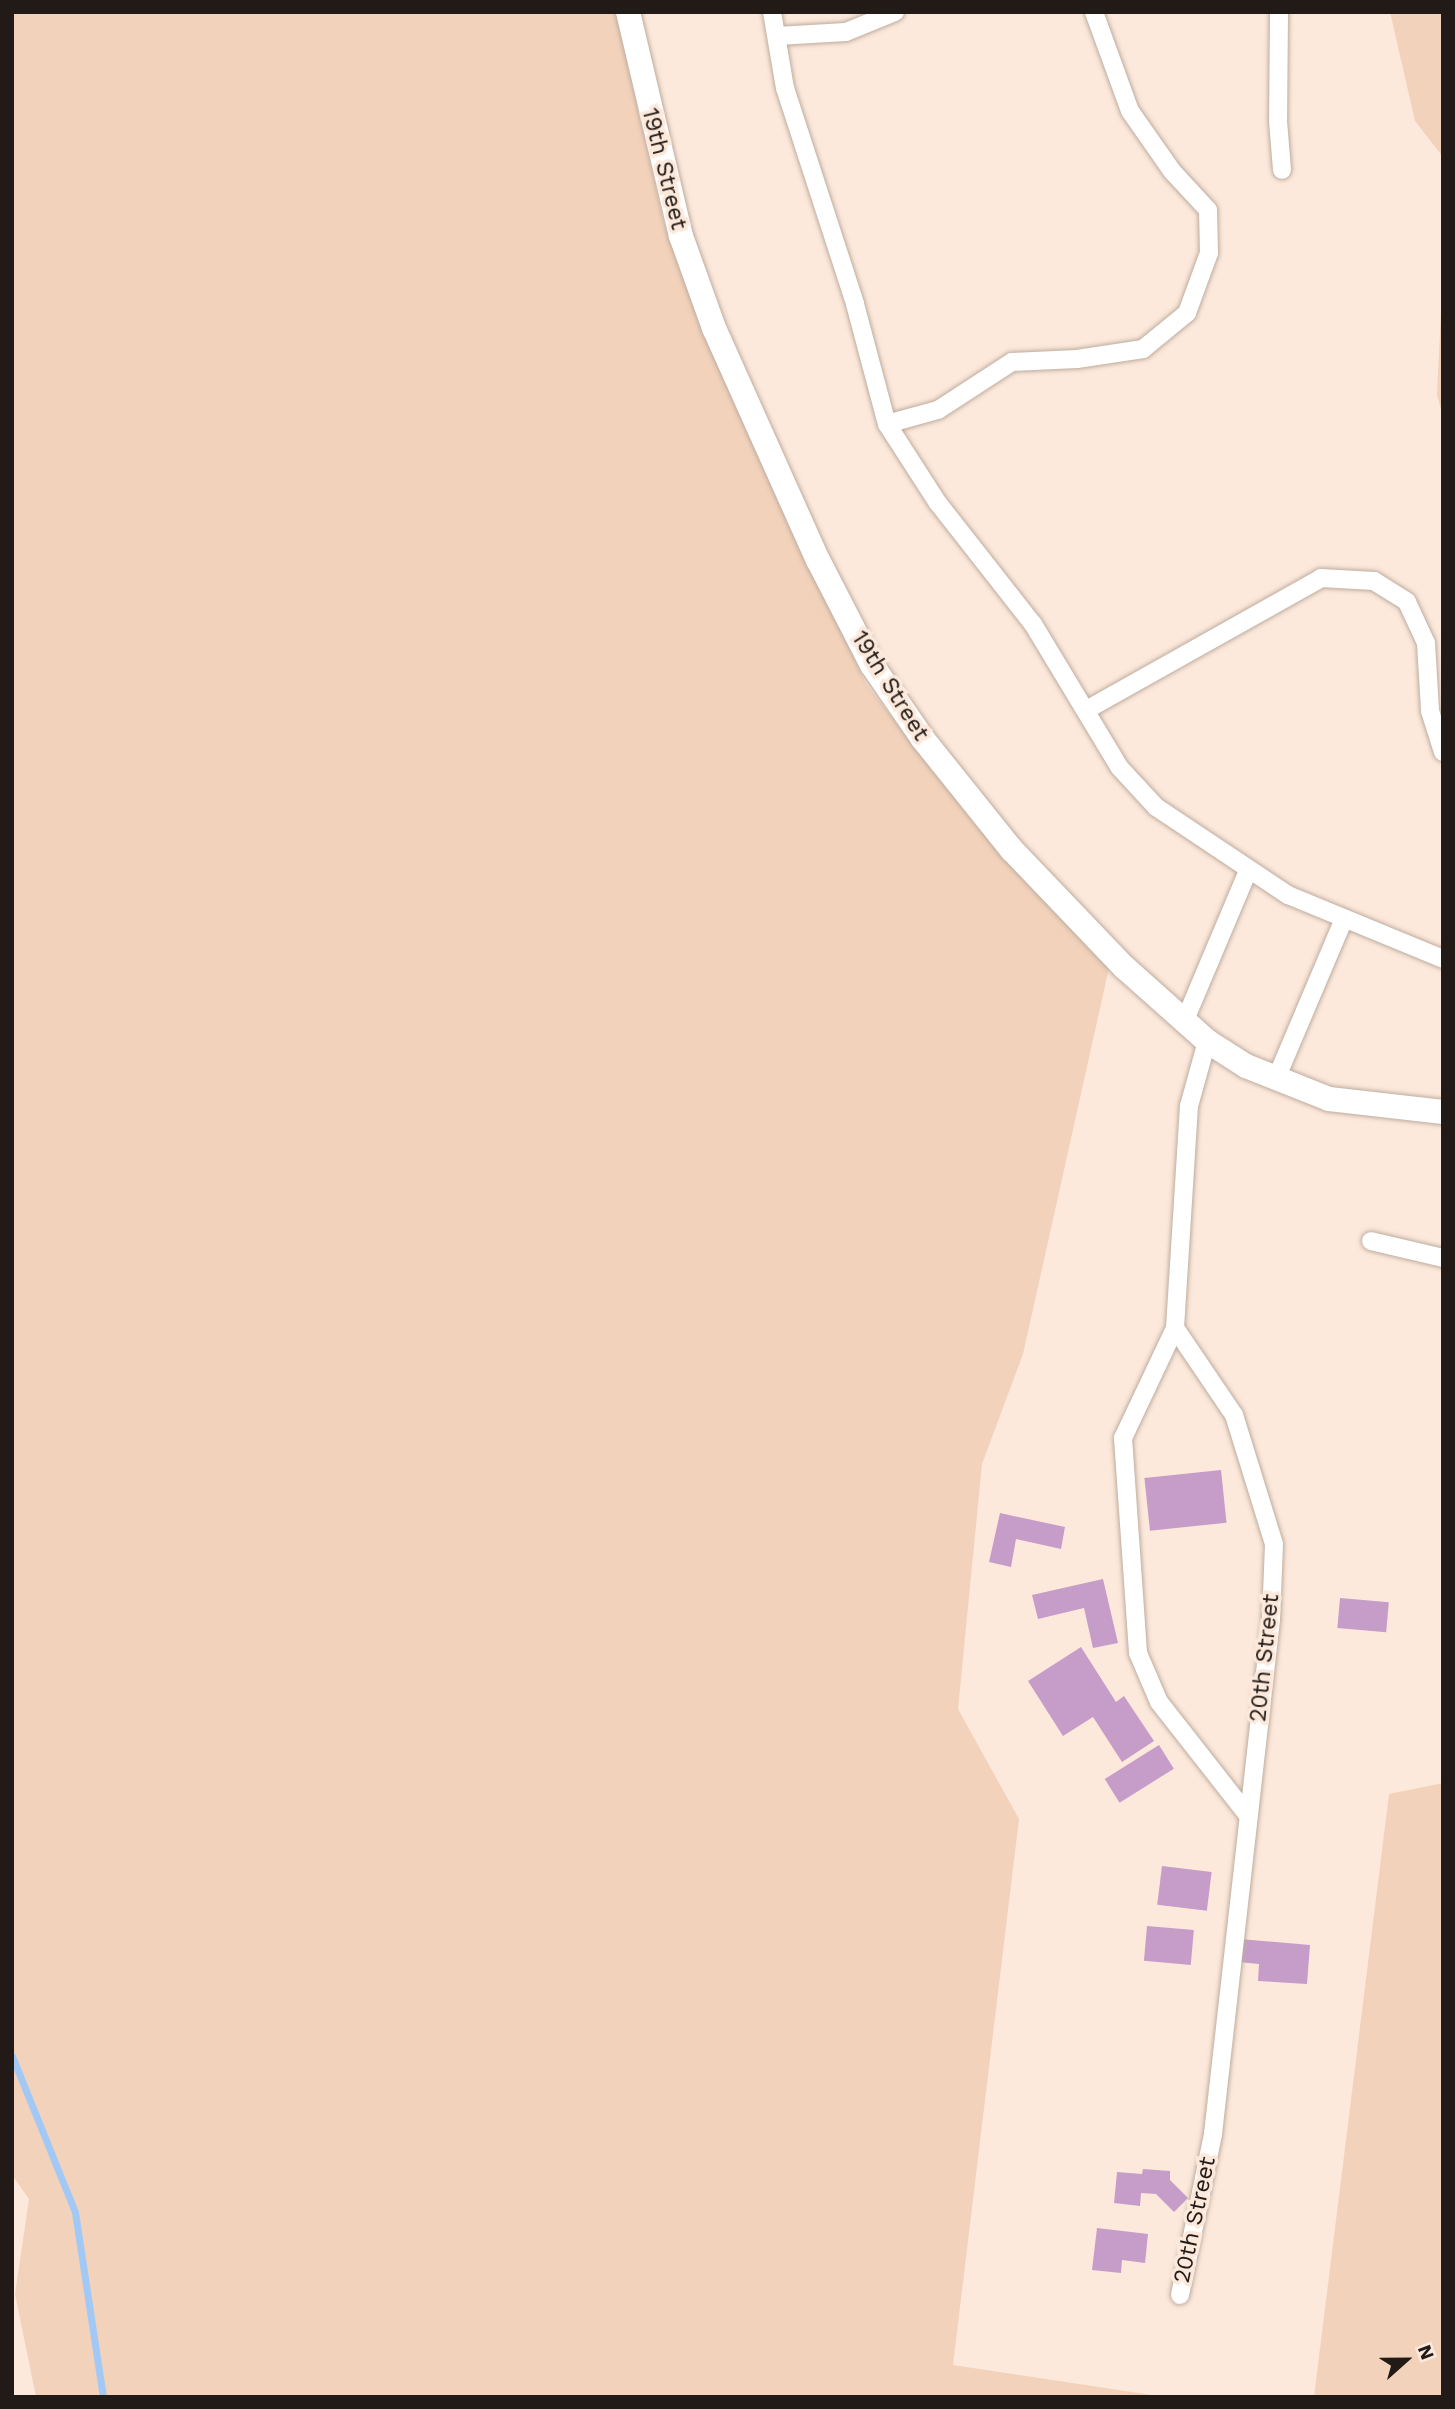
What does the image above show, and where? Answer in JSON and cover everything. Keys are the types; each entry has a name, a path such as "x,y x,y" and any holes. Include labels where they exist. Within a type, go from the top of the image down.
{"street":[{"name":"19th Street","path":"628,12 681,236 714,328 789,499 872,665 923,739 1012,850 1124,967 1208,1041 1276,1079 1329,1099 1443,1112"},
{"path":"772,12 785,88 855,304 887,424 938,503 1033,624 1088,709 1120,768 1156,807 1248,871 1288,895 1443,960"},
{"path":"776,36 846,32 895,12"},
{"path":"887,424 938,410 1012,362 1077,359 1143,349 1187,313 1209,253 1208,209 1172,171 1130,111 1094,12"},
{"path":"1279,12 1278,121 1282,170"},
{"path":"1088,709 1321,578 1374,582 1407,602 1426,643 1430,711 1443,752"},
{"path":"1185,1020 1248,871"},
{"path":"1276,1079 1344,919"},
{"path":"1208,1041 1189,1105 1175,1328 1123,1438 1138,1653 1159,1702 1246,1813"},
{"path":"1371,1241 1443,1258"},
{"name":"20th Street","path":"1175,1328 1234,1415 1274,1544 1271,1619 1246,1813 1213,2134 1180,2295"}],"shaded area":[{"path":"12,12 616,12 664,223 701,328 866,684 978,827 1109,968 1023,1354 982,1464 958,1709 1019,1819 953,2365 1165,2397 36,2397 15,2294 29,2199 12,2175"},
{"path":"1390,12 1443,12 1443,157 1415,121"},
{"path":"1443,270 1443,416 1437,395"},
{"path":"1443,1783 1443,2397 1314,2397 1389,1794"}],"building":[{"path":"1221,1470 1227,1523 1150,1531 1144,1478"},
{"path":"1000,1513 1065,1527 1061,1549 1016,1539 1011,1567 989,1562"},
{"path":"1103,1579 1118,1643 1093,1648 1084,1608 1038,1619 1032,1595"},
{"path":"1340,1598 1389,1602 1386,1632 1337,1628"},
{"path":"1081,1647 1116,1702 1124,1696 1154,1741 1122,1762 1093,1717 1063,1736 1028,1681"},
{"path":"1159,1745 1174,1769 1120,1803 1105,1779"},
{"path":"1162,1866 1212,1872 1207,1911 1157,1905"},
{"path":"1147,1926 1194,1930 1191,1965 1144,1961"},
{"path":"1240,1939 1310,1945 1307,1984 1258,1981 1259,1964 1238,1962"},
{"path":"1143,2169 1170,2171 1170,2180 1188,2198 1174,2212 1156,2194 1141,2193 1140,2206 1114,2203 1117,2172 1142,2174"},
{"path":"1097,2228 1148,2234 1145,2263 1122,2260 1121,2273 1092,2270"}],"waterway":[{"path":"12,2056 75,2212 103,2397"}]}
